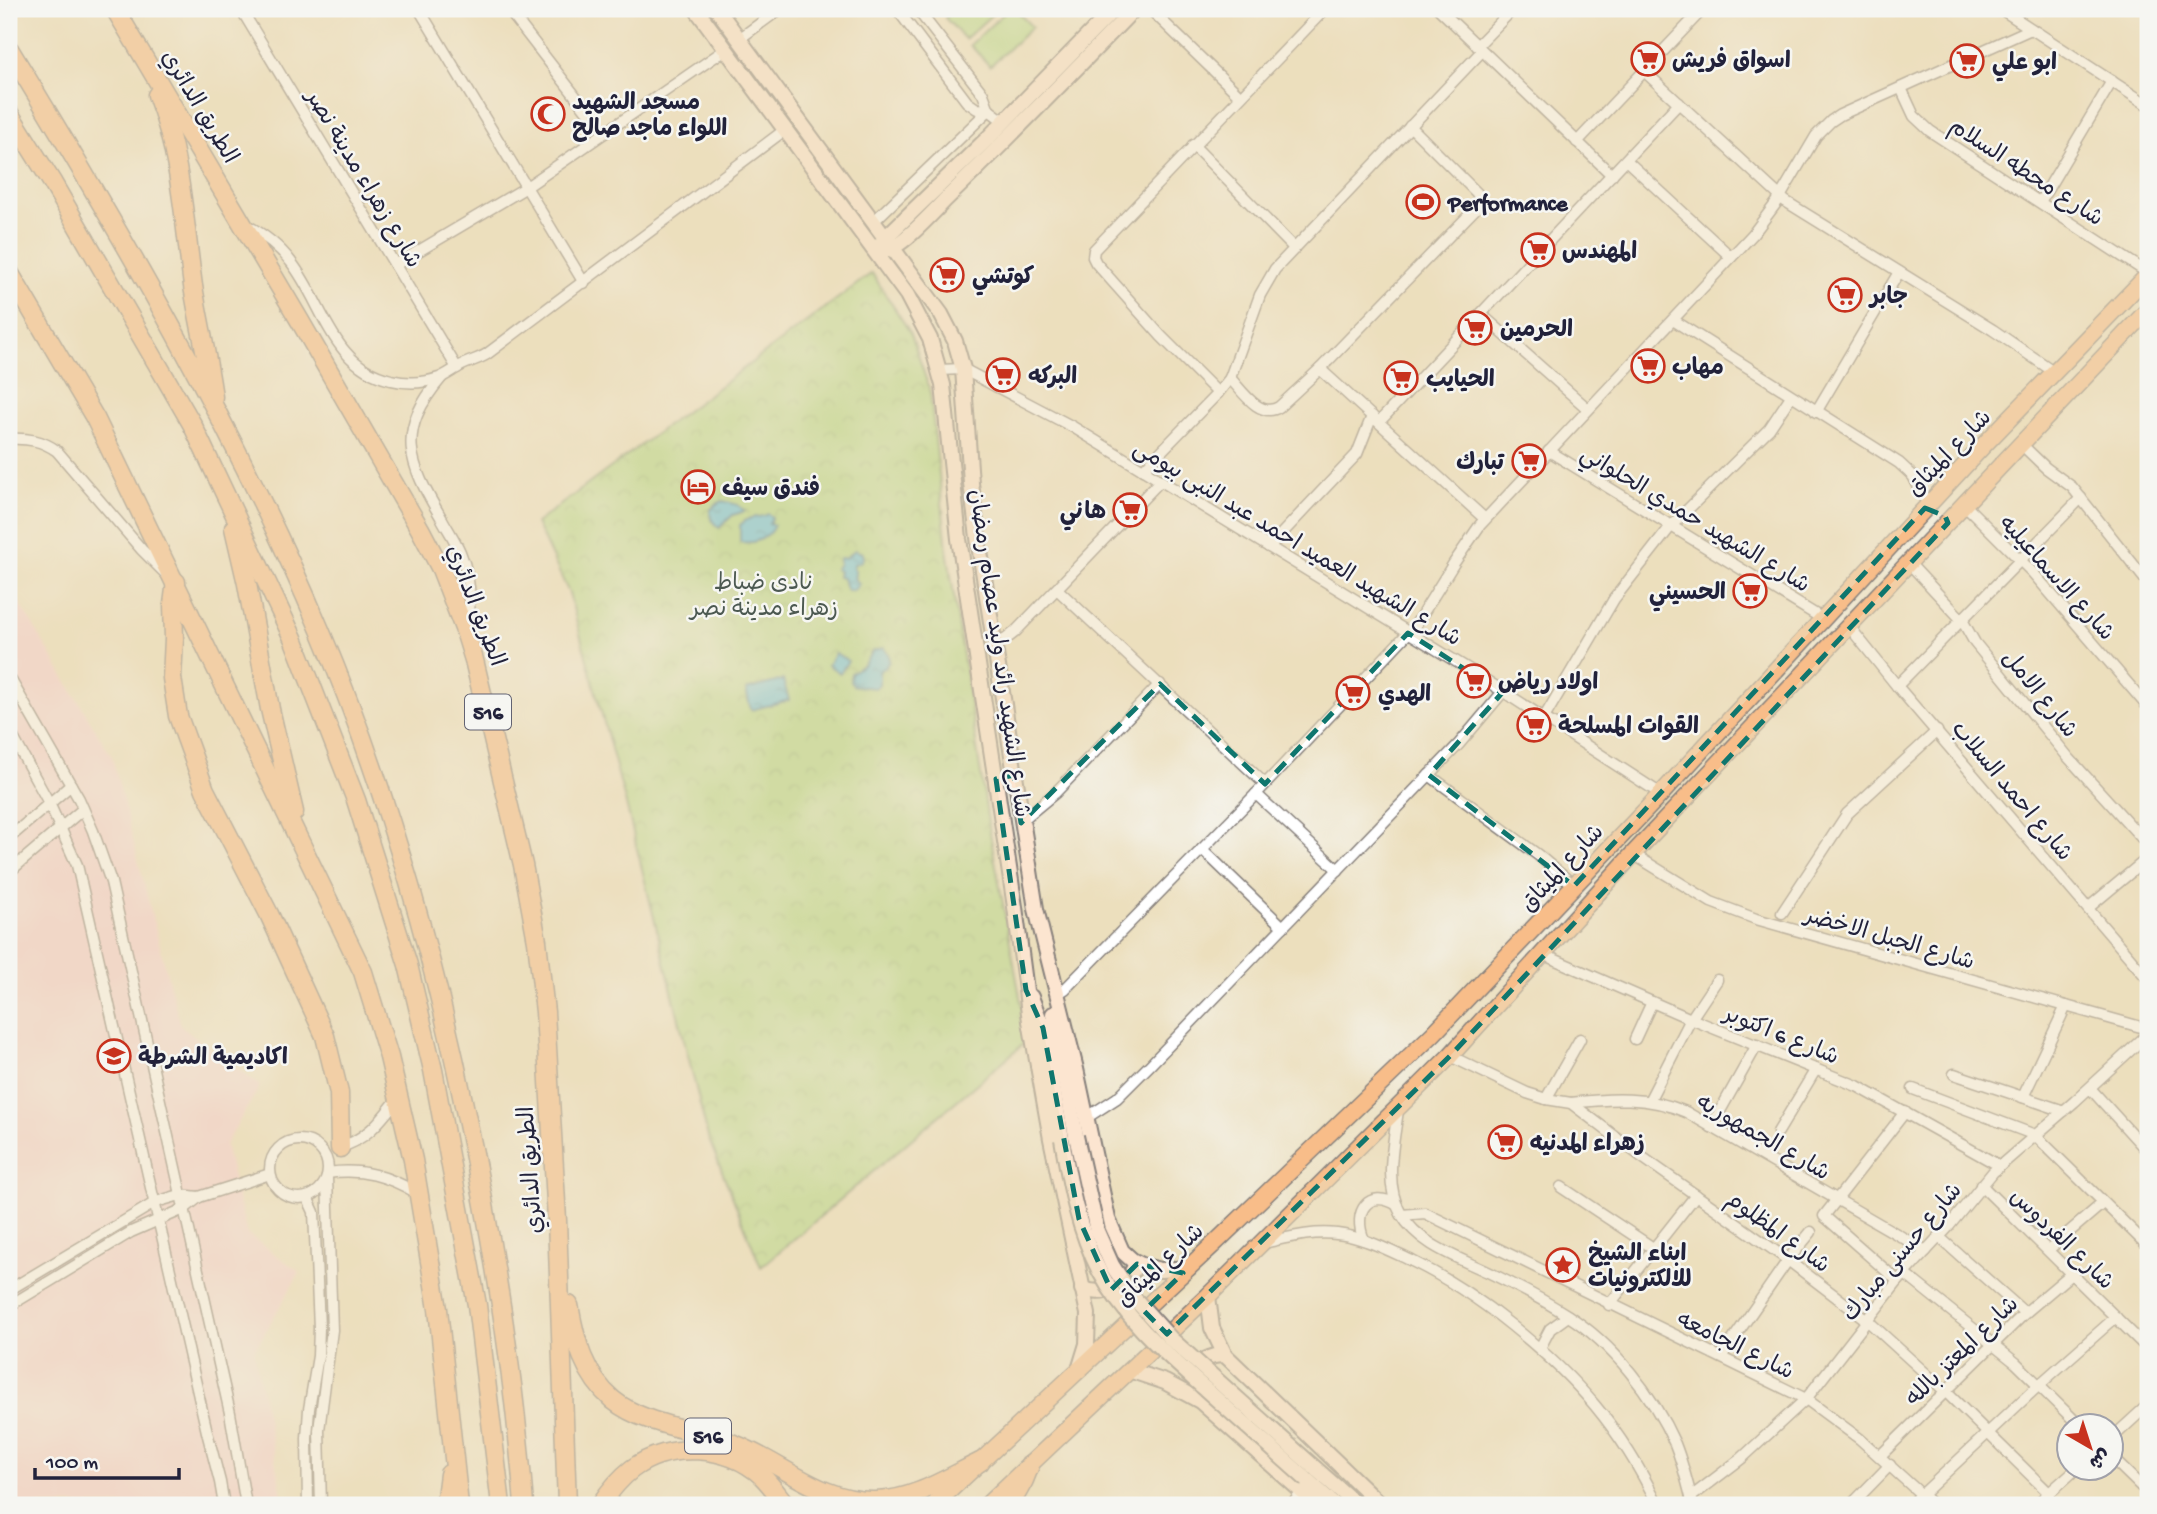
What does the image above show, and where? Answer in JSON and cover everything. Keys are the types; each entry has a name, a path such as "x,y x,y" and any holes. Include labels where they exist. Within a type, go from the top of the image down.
{"highway":[{"name":"الطريق الدائري","path":"115,9 420,529 441,569 466,631 509,797 537,941 545,1012 557,1220 567,1505"},
{"name":"الطريق الدائري","path":"9,48 128,248 269,517 334,665 374,773 420,920 449,1032 488,1223 519,1438 524,1505"},
{"path":"138,48 173,144 214,408"},
{"path":"9,113 192,424 293,638 374,855 408,965 433,1070 477,1305 502,1505"},
{"path":"9,272 95,418 363,972 389,1057 406,1127 438,1309 459,1505"},
{"path":"224,491 247,584 270,709 298,836"},
{"path":"175,581 172,678 178,716 205,790 280,937 325,1037 339,1093 331,1149"},
{"name":"516","path":"557,1220 571,1321 580,1354 603,1390 626,1408 732,1443 820,1489 848,1499 878,1501 912,1495 980,1462"},
{"name":"516","path":"600,1505 612,1488 632,1469 662,1454 685,1450 718,1453 747,1465 761,1475 786,1505"},
{"path":"445,1505 454,1453"},
{"path":"1010,1505 1030,1465"}],"main road":[{"name":"شارع الميثاق","path":"934,1505 1189,1268 1433,1034 1661,794 1956,474 2056,373 2148,274"},
{"name":"شارع الميثاق","path":"987,1505 1208,1296 1398,1110 1633,854 2148,310"},
{"path":"1956,474 1963,488 1978,491"},
{"path":"1926,507 1940,510 1948,523"}],"street":[{"name":"شارع زهراء مدينة نصر","path":"241,9 457,368"},
{"path":"419,9 584,283"},
{"path":"508,9 604,133"},
{"path":"515,18 527,9"},
{"name":"شارع الشهيد رائد وليد عصام رمضان","path":"696,9 786,129 941,314 955,341 963,369 971,483 994,645 1036,909 1076,1069 1108,1219 1122,1251 1136,1263"},
{"name":"شارع الشهيد رائد وليد عصام رمضان","path":"718,9 873,222 930,339 939,370 945,401 959,540 1026,990 1051,1139 1088,1314 1085,1354 1079,1371"},
{"path":"739,39 780,9"},
{"path":"897,9 967,102 977,108 989,110 1005,122"},
{"path":"917,9 984,94 989,110"},
{"path":"993,144 1005,122 1114,9"},
{"path":"885,246 1134,9"},
{"path":"1150,9 1240,96"},
{"path":"1218,393 1161,336 1096,263 1094,250 1325,9"},
{"path":"1439,9 1612,175"},
{"path":"1143,470 1230,378 1260,295 1275,269 1410,126 1513,9"},
{"path":"1577,142 1703,9"},
{"path":"2001,9 2148,105"},
{"path":"1069,1138 1054,1017 1055,987 1065,989 1409,633 1485,519 1761,224 1823,128 1840,115 2032,29"},
{"path":"395,265 525,188 726,49"},
{"path":"1644,71 1780,197 1993,330 2056,373"},
{"path":"2040,202 2112,81"},
{"name":"شارع محطه السلام","path":"1901,88 1914,116 1930,131 2148,274"},
{"path":"1269,547 1357,454 1375,419 1481,314 1679,103"},
{"path":"873,222 989,110"},
{"path":"1230,378 1259,408 1273,411 1320,369 1480,202 1477,193 1410,126"},
{"path":"466,631 470,601 464,562 454,539 419,480 412,452 412,432 427,396 443,377 487,354 786,129"},
{"path":"1193,145 1294,248"},
{"path":"1626,160 1731,257"},
{"path":"242,223 264,236 291,262 337,342 358,365 397,382 420,382 443,377"},
{"path":"1816,412 1899,272"},
{"path":"1481,314 1588,410"},
{"path":"1673,320 1906,469 1918,484 1926,507"},
{"path":"939,370 963,369"},
{"name":"شارع الشهيد العميد احمد عبد النبى بيومى","path":"963,369 1073,427 1470,670 1661,794"},
{"path":"1320,369 1485,519"},
{"path":"1544,719 1608,607 1671,526 1769,429 1791,396"},
{"path":"9,439 41,441 57,451 153,563 175,581"},
{"path":"2021,444 2046,468 2072,487 2148,583"},
{"name":"شارع الشهيد حمدي الحلواني","path":"1549,451 1823,619"},
{"path":"994,645 1011,636 1160,481"},
{"path":"1897,686 2081,498"},
{"name":"شارع الاسماعيليه","path":"1965,505 2021,560 2148,707"},
{"name":"شارع الامل","path":"1908,562 1962,620 1975,643 2068,757 2148,845"},
{"path":"1057,589 1265,785"},
{"name":"شارع احمد السلاب","path":"1848,625 2148,979"},
{"path":"9,677 83,809 111,882 230,1413 246,1505"},
{"path":"1021,821 1055,793 1160,684"},
{"path":"1086,1118 1116,1098 1459,744 1502,693"},
{"path":"9,730 49,803 77,865 224,1505"},
{"path":"1782,913 1847,814 1937,731"},
{"path":"996,779 1014,775"},
{"path":"1429,775 1538,855 1575,886"},
{"path":"9,838 71,785"},
{"path":"1256,794 1338,870"},
{"path":"9,873 83,809"},
{"path":"1202,849 1283,927"},
{"name":"شارع الجبل الاخضر","path":"1633,854 1726,909 2148,1032"},
{"path":"2088,908 2148,858"},
{"name":"شارع 6 اكتوبر","path":"1542,954 1691,1019 1857,1086 2000,1166"},
{"path":"1649,1101 1691,1019 1717,980"},
{"path":"1026,990 1036,1007 1043,1028 1069,1138 1097,1231 1112,1265 1133,1297 1171,1339 1335,1505"},
{"path":"1635,1039 1652,1002"},
{"path":"2023,1097 2066,1006"},
{"name":"شارع حسنى مبارك","path":"1692,1501 1806,1399 1901,1278 1981,1185 2091,1088 2148,1032"},
{"path":"1545,1099 1580,1039"},
{"path":"1711,1127 1757,1045"},
{"path":"1450,1056 1527,1093 1545,1099 1571,1102"},
{"path":"1779,1132 1816,1069"},
{"path":"1954,1074 2064,1111"},
{"path":"2091,1088 2148,1152"},
{"path":"1913,1089 2035,1135 2148,1246"},
{"path":"328,1176 323,1186 307,1197 288,1196 279,1192 273,1184 270,1161 276,1149 287,1141 300,1139 331,1149 358,1140 374,1128 399,1097"},
{"name":"شارع الجمهوريه","path":"1571,1102 1613,1098 1668,1104 1926,1251"},
{"name":"شارع المظلوم","path":"1571,1102 1868,1321 1945,1391 2049,1493"},
{"path":"1398,1110 1391,1175 1397,1205 1402,1215 1415,1232 1444,1251 1568,1315 1610,1351 1646,1396 1675,1445 1692,1501"},
{"path":"1905,1112 1824,1216 1901,1278 1993,1344 2066,1412"},
{"path":"321,1505 319,1430 332,1330 327,1158 331,1149"},
{"path":"328,1176 356,1171 370,1172 397,1181 417,1193"},
{"path":"9,1306 131,1232 184,1209 199,1197 270,1174"},
{"name":"شارع الفردوس","path":"1981,1185 2148,1349"},
{"path":"1560,1187 1653,1248"},
{"path":"9,1290 156,1202 180,1195 199,1197"},
{"path":"1609,1305 1696,1195"},
{"path":"307,1197 314,1212 319,1311 318,1356 307,1438 308,1505"},
{"path":"1364,1240 1358,1222 1365,1206 1380,1199 1397,1205"},
{"path":"2048,1250 2103,1203"},
{"name":"شارع الجامعه","path":"1402,1215 1425,1213 1806,1399 1860,1439 1933,1505"},
{"path":"2138,1236 2148,1228"},
{"path":"1721,1357 1788,1260 1811,1232"},
{"path":"1263,1243 1318,1233 1341,1234 1364,1240 1418,1264 1460,1287 1540,1348 1580,1386 1629,1452 1658,1505"},
{"path":"1939,1237 2025,1313"},
{"path":"1082,1289 1103,1292 1117,1287 1131,1274 1136,1263 1161,1270 1189,1268"},
{"name":"شارع المعتز بالله","path":"1880,1456 2025,1313 2071,1273"},
{"path":"1208,1296 1212,1328 1225,1355 1381,1505"},
{"path":"1540,1348 1550,1329 1568,1315"},
{"path":"1911,1505 2039,1384 2116,1317"},
{"path":"1189,1394 1191,1376 1196,1366 1206,1358 1225,1355"},
{"path":"1129,1370 1166,1381 1189,1394 1308,1480 1357,1505"},
{"path":"2126,1425 2148,1405"},
{"path":"1851,1505 1890,1465"},
{"path":"2126,1472 2148,1493"},
{"path":"1292,1505 1308,1480"},
{"path":"1308,1480 1317,1505"},
{"path":"2036,1505 2061,1482"}],"highlighted area":[{"path":"1925,508 1945,516 1948,523 1450,1056 1167,1334 1144,1311 1183,1273 1137,1264 1111,1290 1079,1219 1043,1028 1026,990 996,779 1014,775 1021,823 1160,684 1265,784 1408,633 1502,693 1429,775 1574,886"}],"shaded area":[{"name":"اكاديمية الشرطة","path":"9,585 112,757 180,1025 260,1086 225,1145 247,1234 300,1272 254,1351 284,1505 9,1505"}],"green space":[{"path":"954,9 998,9 965,39 945,18"},
{"path":"1008,9 1015,9 1032,27 990,66 970,45"},
{"name":"نادى ضباط زهراء مدينة نصر","path":"872,273 911,334 930,391 947,549 988,822 1028,1040 761,1267 708,1137 626,804 569,593 536,523"}],"water":[{"path":"723,501 738,505 745,511 733,515 719,528 710,513 714,506"},
{"path":"768,514 772,517 769,524 774,525 769,534 756,541 740,542 740,525 748,519"},
{"path":"855,550 862,553 863,558 854,564 854,579 859,584 850,591 846,589 843,578 838,577 839,571 835,569 839,558 845,558"},
{"path":"883,648 888,653 889,661 879,673 879,684 875,688 853,685 850,682 851,673 864,664 873,651"},
{"path":"835,653 848,661 840,673 828,665"},
{"path":"783,680 789,700 751,710 746,690"}],"place":[{"name":"اسواق فريش","path":"1648,59"},
{"name":"ابو علي","path":"1967,61"},
{"name":"مسجد الشهيد اللواء ماجد صالح","path":"548,114"},
{"name":"Performance","path":"1423,202"},
{"name":"المهندس","path":"1538,250"},
{"name":"كوتشي","path":"947,275"},
{"name":"جابر","path":"1845,295"},
{"name":"الحرمين","path":"1475,328"},
{"name":"مهاب","path":"1648,366"},
{"name":"البركه","path":"1003,375"},
{"name":"الحيايب","path":"1401,378"},
{"name":"تبارك","path":"1529,461"},
{"name":"فندق سيف","path":"698,487"},
{"name":"هاني","path":"1130,510"},
{"name":"الحسيني","path":"1750,591"},
{"name":"اولاد رياض","path":"1474,681"},
{"name":"الهدي","path":"1353,693"},
{"name":"القوات المسلحة","path":"1534,725"},
{"name":"اكاديمية الشرطة","path":"114,1056"},
{"name":"زهراء المدنيه","path":"1505,1142"},
{"name":"ابناء الشيخ للالكترونيات","path":"1563,1265"}]}
